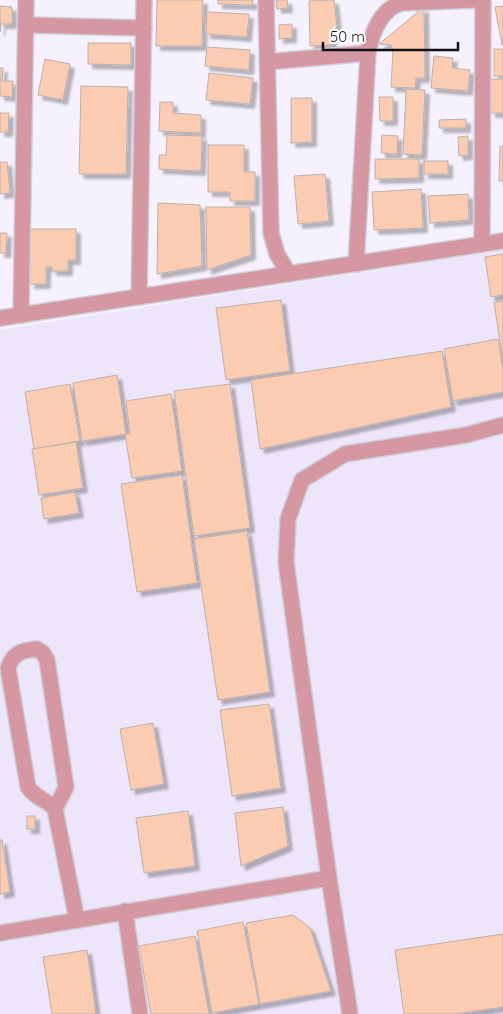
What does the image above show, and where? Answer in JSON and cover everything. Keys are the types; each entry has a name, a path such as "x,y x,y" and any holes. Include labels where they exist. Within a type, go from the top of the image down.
{"street":[{"path":"21,315 26,0"},
{"path":"139,297 144,0"},
{"path":"266,0 271,233 277,254 289,274"},
{"path":"356,264 368,52 370,40 376,26 389,3 476,0"},
{"path":"482,244 483,0"},
{"path":"26,25 144,28"},
{"path":"267,62 368,52"},
{"path":"0,318 503,241"},
{"path":"350,1014 329,878 286,562 288,519 302,480 345,454 466,435 503,426"},
{"path":"55,809 66,787 47,660 37,649 29,649 16,654 10,660 8,668 28,787 34,796 50,803 55,809 77,920"},
{"path":"0,932 329,878"},
{"path":"125,911 140,1014"}],"shaded area":[{"path":"503,250 503,1014 0,1014 0,330"}],"building":[{"path":"157,0 203,0 202,46 156,46"},
{"path":"218,0 253,0 252,5 218,4"},
{"path":"276,0 287,0 288,8 277,9"},
{"path":"334,0 337,27 332,31 332,45 310,46 309,1"},
{"path":"0,6 12,7 12,24 1,24 0,32"},
{"path":"503,6 503,45 502,45 495,7"},
{"path":"424,7 425,78 416,78 415,88 391,87 393,50 391,45 379,44"},
{"path":"207,12 249,14 247,37 206,34"},
{"path":"292,24 292,38 279,39 279,25"},
{"path":"88,43 131,43 131,65 88,64"},
{"path":"207,47 250,50 249,70 205,66"},
{"path":"494,49 503,49 503,76 494,76"},
{"path":"434,56 453,58 452,68 470,70 468,91 431,88"},
{"path":"45,59 70,64 63,100 38,95"},
{"path":"0,68 3,68 2,81 13,81 12,97 0,96"},
{"path":"209,73 253,78 250,104 206,100"},
{"path":"490,79 503,79 503,113 491,113"},
{"path":"81,86 128,87 126,174 79,174"},
{"path":"406,89 425,90 422,155 403,154"},
{"path":"379,97 393,97 393,121 380,121"},
{"path":"291,98 312,98 312,142 291,143"},
{"path":"160,102 173,102 173,113 201,115 201,133 159,131"},
{"path":"0,113 9,113 8,132 0,132"},
{"path":"466,119 466,128 439,128 439,120"},
{"path":"167,135 202,136 201,171 159,169 159,155 166,155"},
{"path":"382,135 398,136 397,154 381,153"},
{"path":"468,136 468,155 459,156 458,137"},
{"path":"208,145 244,145 244,172 255,172 255,201 230,201 230,192 208,192"},
{"path":"500,146 503,146 503,181 499,181"},
{"path":"375,159 419,159 419,178 375,179"},
{"path":"424,161 448,161 448,174 424,174"},
{"path":"0,162 7,162 10,193 0,194"},
{"path":"325,174 329,221 298,224 294,176"},
{"path":"421,189 423,228 374,230 372,192"},
{"path":"468,194 469,220 430,223 428,196"},
{"path":"158,203 200,205 202,266 157,274"},
{"path":"206,207 250,207 251,255 207,270"},
{"path":"30,229 76,229 76,260 68,260 68,271 52,271 52,267 46,267 46,284 30,284"},
{"path":"0,233 7,233 6,253 0,253"},
{"path":"503,254 503,295 491,297 485,257"},
{"path":"281,300 290,371 226,380 216,308"},
{"path":"503,301 503,362 494,302"},
{"path":"498,339 503,370 503,392 453,401 444,349"},
{"path":"442,351 451,407 260,449 251,380"},
{"path":"117,375 126,434 82,441 73,383"},
{"path":"70,384 80,441 34,449 25,392"},
{"path":"230,384 250,528 194,536 174,391"},
{"path":"171,394 182,471 132,478 125,434 130,434 126,401"},
{"path":"76,442 83,488 39,495 32,449"},
{"path":"182,475 197,583 137,592 121,484"},
{"path":"75,492 79,513 44,519 41,498"},
{"path":"247,531 270,692 218,700 194,539"},
{"path":"269,704 281,788 232,796 220,710"},
{"path":"153,723 164,784 131,790 120,729"},
{"path":"283,807 288,846 241,866 235,813"},
{"path":"188,811 195,866 144,873 136,818"},
{"path":"27,816 35,816 35,829 27,829"},
{"path":"0,840 2,840 10,892 0,894"},
{"path":"293,915 310,928 331,991 260,1004 246,923"},
{"path":"243,922 259,1004 212,1013 197,931"},
{"path":"503,934 503,1007 455,1014 404,1014 395,950"},
{"path":"195,936 209,1014 151,1014 139,946"},
{"path":"87,950 96,1014 52,1014 43,957"}]}
